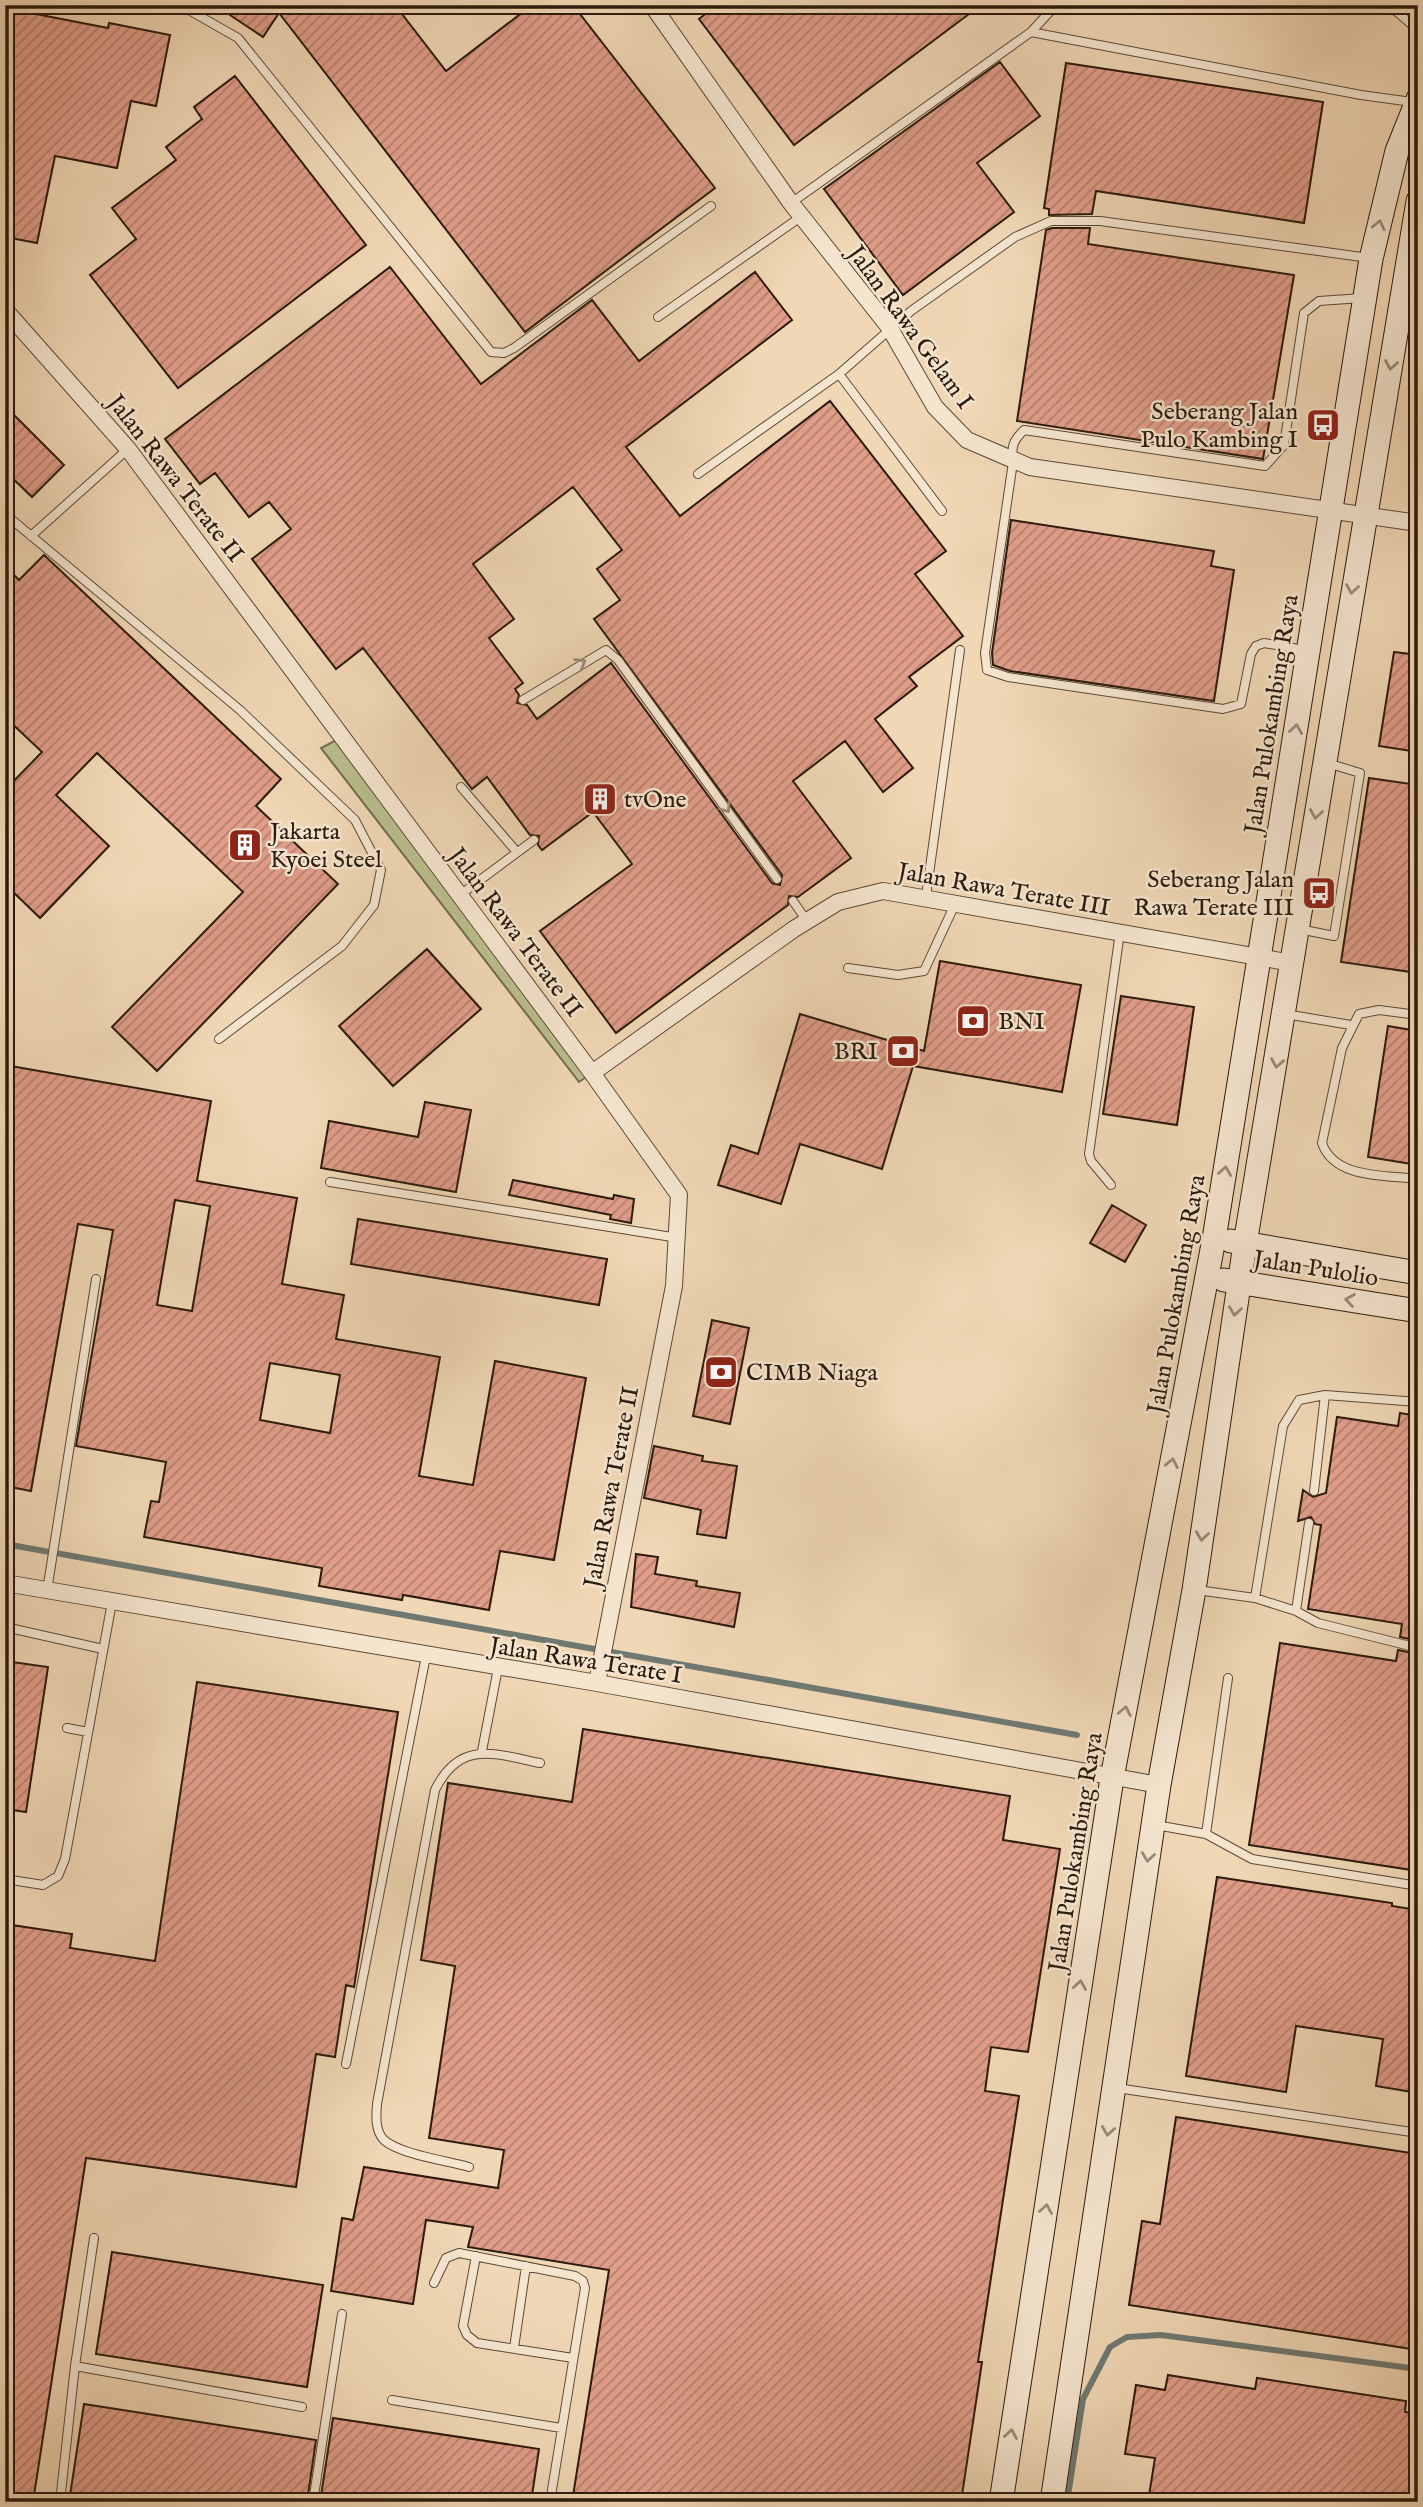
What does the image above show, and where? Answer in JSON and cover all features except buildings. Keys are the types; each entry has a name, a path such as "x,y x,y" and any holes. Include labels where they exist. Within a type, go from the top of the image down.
{"street":[{"name":"Jalan Rawa Gelam I","path":"652,5 797,210 889,327 935,407 968,440 1013,462 1030,467 1418,523"},
{"name":"Jalan Pulokambing Raya","path":"1001,2502 1112,1778 1214,1239 1364,298 1397,151 1417,101"},
{"path":"1056,2499 1159,1785 1194,1590 1245,1244 1285,1013 1364,514 1407,293 1418,201"},
{"name":"Jalan Rawa Terate II","path":"5,310 128,449 592,1073 679,1195 674,1286 597,1683"},
{"name":"Jalan Rawa Terate III","path":"592,1073 807,921 838,902 883,891 1292,963"},
{"name":"Jalan Pulolio","path":"1214,1239 1418,1273"},
{"name":"Jalan Pulolio","path":"1207,1278 1418,1311"},
{"name":"Jalan Rawa Terate I","path":"5,1583 597,1683 1159,1785"}],"lane":[{"path":"180,5 238,38 491,352 504,353 514,348 711,206"},
{"path":"658,317 1031,32 1056,5"},
{"path":"1389,5 1418,30"},
{"path":"1031,32 1348,93 1417,101"},
{"path":"698,474 839,374 871,349 889,327 1015,237 1051,221 1100,222 1371,259"},
{"path":"1308,650 1265,643 1256,646 1251,654 1241,704 1223,709 1008,677 987,670 985,653 1014,440 1024,430 1265,466 1284,445 1304,313 1319,301 1364,298"},
{"path":"839,374 942,511"},
{"path":"31,536 128,449"},
{"path":"5,514 249,719 355,820 381,870 374,905 342,946 219,1039"},
{"path":"523,699 606,650 618,660 777,879"},
{"path":"926,897 960,650"},
{"path":"1297,929 1334,936 1360,773 1324,762"},
{"path":"461,787 516,851"},
{"path":"460,895 534,840"},
{"path":"793,901 807,921"},
{"path":"848,968 898,975 924,971 956,902"},
{"path":"1111,1185 1091,1161 1089,1154 1120,932"},
{"path":"1418,1015 1379,1010 1359,1014 1351,1025 1342,1048 1322,1143 1325,1152 1334,1162 1349,1170 1418,1179"},
{"path":"1285,1013 1351,1025"},
{"path":"330,1182 678,1238"},
{"path":"47,1591 96,1279"},
{"path":"1255,1598 1283,1426 1300,1400 1325,1395 1418,1402"},
{"path":"1314,1491 1325,1395"},
{"path":"1296,1611 1309,1523"},
{"path":"1194,1590 1255,1598 1296,1611 1318,1623 1418,1648"},
{"path":"5,1879 43,1885 58,1876 71,1835 112,1602"},
{"path":"5,1627 103,1649"},
{"path":"346,2064 426,1656"},
{"path":"482,1751 498,1668"},
{"path":"1206,1834 1228,1678"},
{"path":"67,1728 88,1732"},
{"path":"468,2166 401,2149 384,2140 376,2124 376,2114 435,1790 442,1775 454,1765 482,1751 540,1763"},
{"path":"1153,1824 1206,1834 1252,1859 1418,1886"},
{"path":"1114,2087 1418,2133"},
{"path":"60,2502 75,2366 94,2238"},
{"path":"434,2283 446,2258 459,2253 575,2276 583,2281 585,2288 550,2502"},
{"path":"476,2256 463,2326 467,2335 477,2343 573,2358"},
{"path":"514,2348 526,2266"},
{"path":"313,2502 342,2314"},
{"path":"75,2366 302,2407"},
{"path":"392,2400 561,2428"},
{"path":"1056,2499 1081,2501"}],"green space":[{"path":"342,737 592,1073 579,1082 321,748"}],"waterway":[{"path":"5,1544 1077,1735"},
{"path":"1067,2502 1083,2399 1110,2347 1127,2337 1161,2335 1418,2369"}],"place":[{"name":"Seberang Jalan Pulo Kambing I","path":"1323,425"},
{"name":"tvOne","path":"600,799"},
{"name":"Jakarta Kyoei Steel","path":"245,845"},
{"name":"Seberang Jalan Rawa Terate III","path":"1319,893"},
{"name":"BNI","path":"973,1021"},
{"name":"BRI","path":"903,1051"},
{"name":"CIMB Niaga","path":"721,1372"}]}
